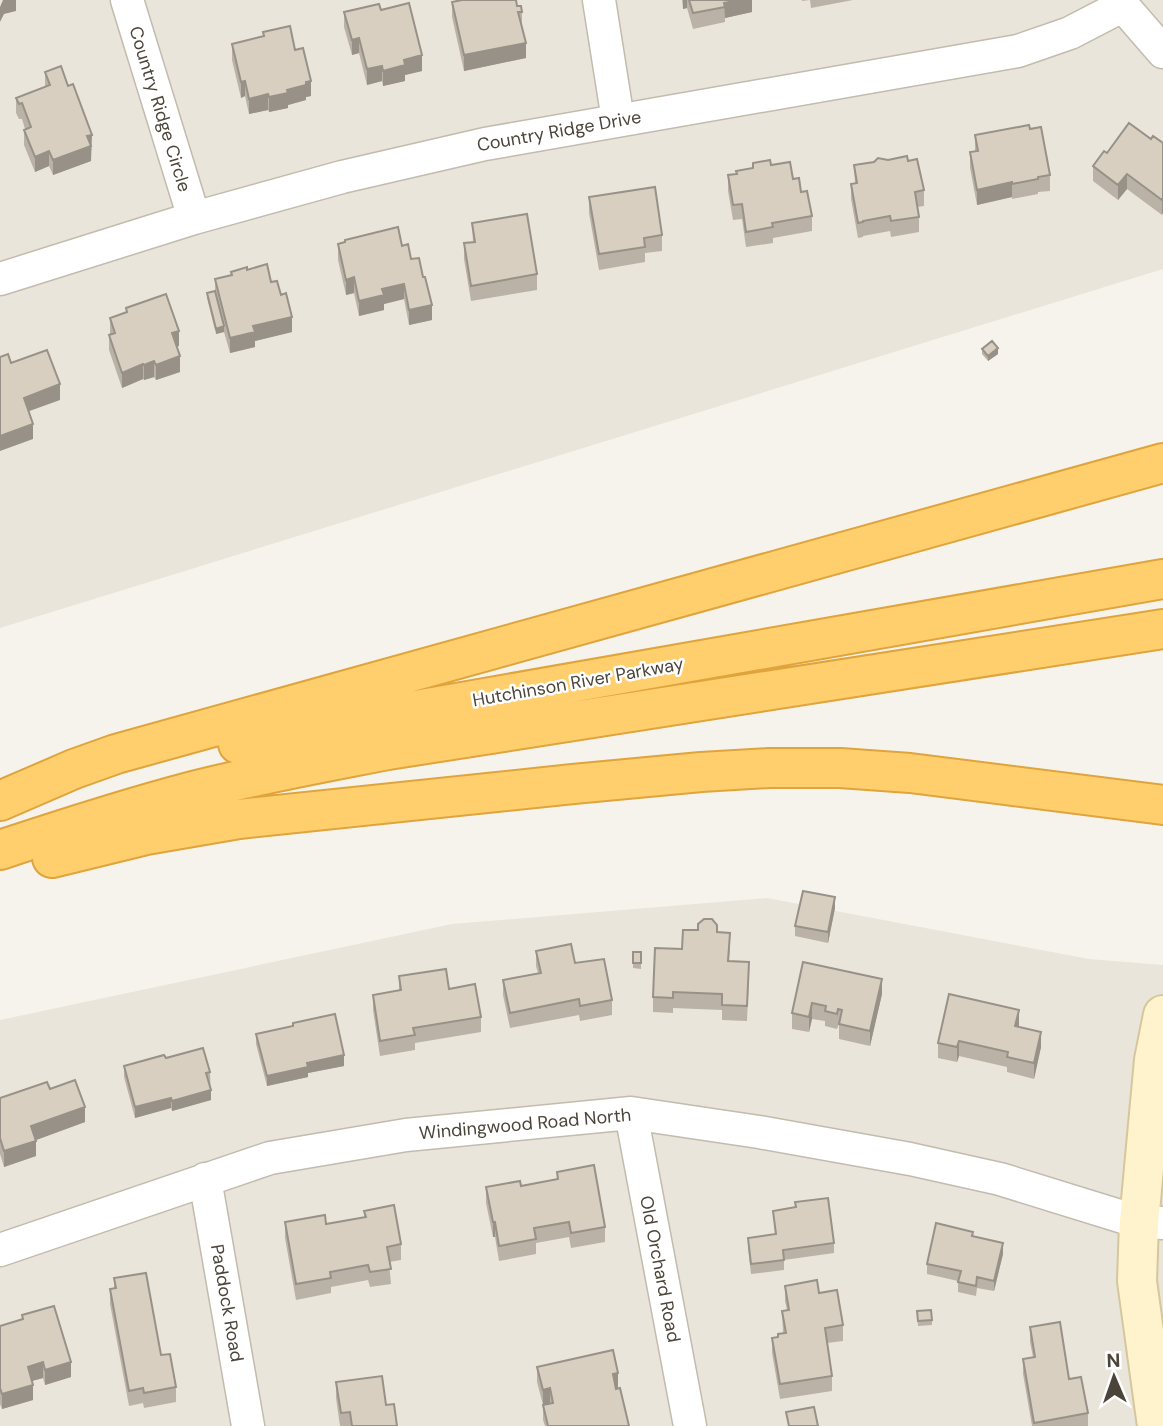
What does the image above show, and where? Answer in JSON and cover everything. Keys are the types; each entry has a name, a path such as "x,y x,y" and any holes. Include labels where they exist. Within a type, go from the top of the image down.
{"highway":[{"path":"0,801 74,769 129,750 1163,463"},
{"name":"Hutchinson River Parkway","path":"0,813 166,762 317,728 1163,579"},
{"name":"Hutchinson River Parkway","path":"0,850 91,820 190,792 287,769 388,750 1163,629"},
{"path":"0,874 101,845 239,820 735,769 875,770 945,776 1163,805"}],"street":[{"name":"Country Ridge Circle","path":"127,0 194,218"},
{"path":"599,0 618,120"},
{"name":"Country Ridge Drive","path":"0,279 194,218 342,177 485,144 1018,51 1070,33 1120,3"},
{"path":"1120,3 1163,52"},
{"path":"1157,1426 1137,1282 1151,1223 1154,1060 1163,1015"},
{"name":"Windingwood Road North","path":"0,1250 271,1158 406,1135 631,1113 910,1159 1000,1180 1151,1223"},
{"name":"Old Orchard Road","path":"631,1113 690,1426"},
{"name":"Paddock Road","path":"205,1179 248,1426"}],"shaded area":[{"path":"0,0 1163,0 1163,269 0,628"},
{"path":"767,898 1089,959 1163,965 1163,1426 0,1426 0,1020 452,924"}],"building":[{"path":"516,0 517,6 521,6 522,12 518,12 526,43 464,55 452,2"},
{"path":"689,0 739,0 724,3 725,7 693,13"},
{"path":"409,3 422,55 404,60 405,65 383,71 382,66 367,69 359,38 352,40 344,12 379,4 381,10"},
{"path":"290,26 295,50 303,48 311,81 287,90 288,93 249,99 245,81 241,82 232,44 264,36 263,32"},
{"path":"61,66 68,86 73,84 92,135 87,136 91,146 53,160 49,151 35,157 24,130 31,127 22,103 19,104 16,98 50,85 45,72"},
{"path":"1129,123 1151,139 1153,136 1163,143 1162,200 1127,174 1118,185 1093,166 1104,151 1107,153"},
{"path":"1029,125 1030,129 1041,127 1050,175 977,190 970,152 978,151 975,135"},
{"path":"907,156 908,161 917,159 924,190 915,192 919,217 891,221 890,216 858,223 851,184 857,183 854,165 874,162 878,158 888,160"},
{"path":"770,160 771,165 790,162 793,179 799,178 801,192 807,191 812,216 772,223 773,227 746,232 742,204 733,205 728,175 753,168 753,163"},
{"path":"655,187 662,235 644,238 645,247 599,254 589,197"},
{"path":"527,214 537,274 471,286 464,243 475,242 472,223"},
{"path":"398,227 402,246 408,244 411,259 419,258 432,305 409,310 404,284 382,289 384,295 359,301 354,277 346,280 338,244"},
{"path":"267,264 271,282 277,281 281,295 286,293 292,317 253,326 255,332 230,338 215,279 232,275 231,272 247,267 247,270"},
{"path":"215,291 224,326 216,329 207,293"},
{"path":"166,294 179,331 172,333 180,356 156,365 154,361 143,364 122,373 109,335 115,333 110,318 127,312 126,308"},
{"path":"992,341 998,348 988,356 982,349"},
{"path":"47,350 60,384 24,398 33,424 0,436 0,357 8,354 11,363"},
{"path":"803,891 835,897 828,932 795,926"},
{"path":"704,919 712,919 717,925 717,932 730,933 728,961 749,962 747,1006 722,1005 722,994 673,992 673,998 653,997 655,948 682,949 683,930 698,930 698,924"},
{"path":"571,944 575,963 604,959 612,1000 580,1006 579,999 510,1013 503,980 541,973 536,951"},
{"path":"633,952 641,952 641,963 633,963"},
{"path":"803,962 882,979 870,1031 839,1024 842,1010 838,1009 837,1014 825,1011 826,1006 812,1003 809,1017 792,1013"},
{"path":"446,969 449,989 475,984 481,1017 413,1028 415,1035 380,1041 373,995 401,990 399,976"},
{"path":"949,994 1019,1010 1015,1026 1041,1032 1034,1063 1007,1057 1008,1052 959,1041 957,1047 938,1043"},
{"path":"335,1014 344,1055 307,1063 308,1067 267,1076 256,1034"},
{"path":"203,1048 210,1072 206,1073 211,1090 172,1101 171,1098 135,1107 124,1066"},
{"path":"75,1080 85,1107 31,1126 36,1141 4,1151 0,1138 0,1098 47,1082 50,1089"},
{"path":"594,1165 605,1227 571,1233 569,1222 534,1228 536,1239 499,1246 486,1187 520,1181 521,1186 558,1179 557,1172"},
{"path":"828,1198 834,1243 783,1250 784,1260 751,1264 748,1238 776,1234 773,1211 796,1207 795,1202"},
{"path":"394,1205 401,1244 387,1247 391,1269 370,1272 368,1265 330,1272 331,1278 296,1284 285,1222 325,1215 326,1224 366,1217 364,1211"},
{"path":"936,1223 973,1232 972,1236 1003,1243 994,1281 977,1277 976,1286 958,1282 961,1271 927,1264"},
{"path":"146,1273 161,1355 170,1354 176,1387 144,1393 143,1388 129,1391 110,1289 116,1288 114,1278"},
{"path":"817,1280 819,1293 837,1290 843,1325 825,1328 832,1376 780,1384 772,1338 786,1333 782,1311 789,1310 785,1286"},
{"path":"54,1306 71,1362 45,1370 43,1362 28,1367 33,1385 2,1394 0,1326 23,1319 22,1315"},
{"path":"931,1310 932,1320 918,1321 917,1311"},
{"path":"1060,1322 1069,1379 1081,1377 1088,1413 1034,1423 1023,1359 1035,1357 1030,1327"},
{"path":"613,1350 618,1373 613,1374 616,1389 620,1388 629,1426 548,1426 543,1405 553,1403 550,1388 543,1390 537,1367"},
{"path":"382,1376 386,1405 394,1404 397,1426 352,1426 350,1412 341,1413 336,1382"},
{"path":"814,1407 818,1426 789,1426 786,1412"}]}
